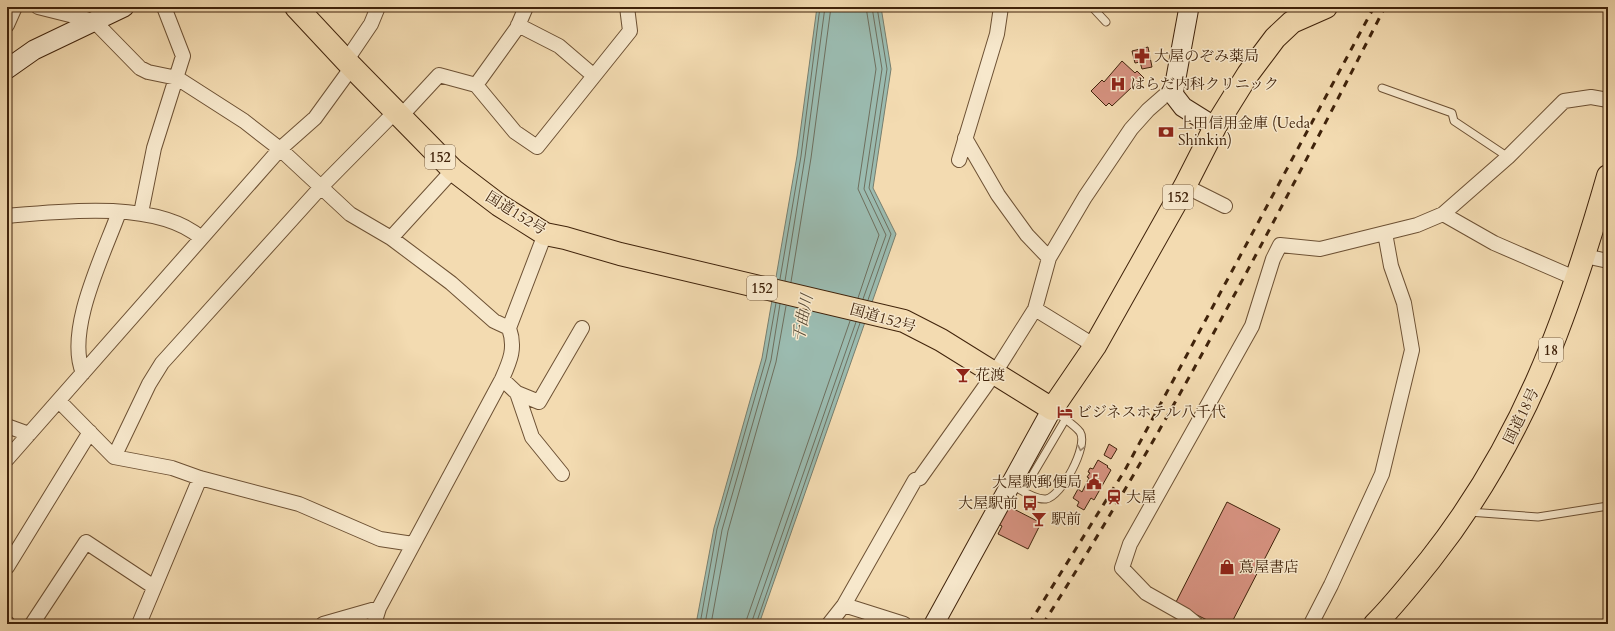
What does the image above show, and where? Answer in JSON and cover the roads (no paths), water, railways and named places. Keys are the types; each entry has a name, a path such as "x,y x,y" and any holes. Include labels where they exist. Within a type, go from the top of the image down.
{"highway":[{"name":"国道152号","path":"296,7 452,170 499,205 545,234 566,238 620,254 904,321 941,340 1058,414"},
{"name":"152","path":"1058,414 1215,127 1248,74 1275,38 1292,22 1326,7"},
{"name":"国道18号","path":"1375,624 1398,600 1448,537 1499,459 1524,412 1546,364 1577,279 1608,176"}],"main road":[{"path":"7,69 34,50 124,7"},
{"path":"1189,7 1173,94 1183,107 1215,127"},
{"path":"934,624 1058,414"}],"street":[{"path":"7,25 15,7"},
{"path":"38,7 94,21 140,68 148,72 177,78 244,121 280,149 350,214 391,238 451,283 494,322 509,328"},
{"path":"141,213 154,148 183,56 164,7"},
{"path":"7,459 280,149 315,118 349,64 371,24 378,7"},
{"path":"476,85 518,25 526,7"},
{"path":"114,457 149,384 162,363 321,187 439,75 476,85 515,132 537,147 630,31 627,7"},
{"path":"959,160 997,34 1002,7"},
{"path":"518,25 559,46 594,76"},
{"path":"829,624 844,605 915,480 920,478 994,374 1035,309 1049,258 1085,197 1131,130 1148,110 1164,96 1173,94"},
{"path":"1196,624 1185,615 1146,593 1122,568 1130,544 1252,326 1272,259 1280,245 1320,249 1417,225 1443,214 1508,156 1564,101 1591,97 1608,100"},
{"path":"965,138 998,195 1027,236 1049,258"},
{"path":"391,238 452,170"},
{"path":"1184,186 1225,206"},
{"path":"7,216 59,212 141,213 167,219 192,230 201,238"},
{"path":"83,373 79,362 78,340 86,300 119,212"},
{"path":"1443,214 1494,243 1577,279"},
{"path":"1311,624 1331,585 1382,474 1412,350 1404,303 1391,266 1385,233"},
{"path":"374,624 379,608 502,379 513,353 513,338 509,328 545,234"},
{"path":"1585,256 1608,261"},
{"path":"1035,309 1095,346"},
{"path":"502,379 517,393 539,402 582,328"},
{"path":"517,393 532,437 562,474"},
{"path":"59,401 114,457 172,468 200,478 299,504 380,539 413,544"},
{"path":"7,426 29,434"},
{"path":"7,567 90,432"},
{"path":"139,624 200,478"},
{"path":"32,624 86,542 154,587"},
{"path":"844,605 904,624"},
{"path":"323,624 379,608"}],"lane":[{"path":"1092,7 1106,22"},
{"path":"1382,88 1452,113 1454,121 1508,156"},
{"path":"1016,487 1045,499 1052,497 1059,490 1080,455 1082,441 1080,432 1058,414"},
{"path":"1465,512 1538,517 1608,506"}],"water":[{"name":"千曲川","path":"817,7 881,7 891,69 873,188 896,234 759,624 696,624 714,528 762,358 797,156"}],"railway":[{"path":"1029,624 1125,470 1374,7"},
{"path":"1043,624 1135,473 1221,319 1263,242 1385,7"}],"place":[{"name":"大屋のぞみ薬局","path":"1142,56"},
{"name":"はらだ内科クリニック","path":"1118,84"},
{"name":"上田信用金庫 (Ueda Shinkin)","path":"1166,132"},
{"name":"花渡","path":"963,375"},
{"name":"ビジネスホテル八千代","path":"1065,412"},
{"name":"大屋駅郵便局","path":"1094,482"},
{"name":"大屋","path":"1114,497"},
{"name":"大屋駅前","path":"1030,503"},
{"name":"駅前","path":"1039,519"},
{"name":"蔦屋書店","path":"1227,567"}]}
